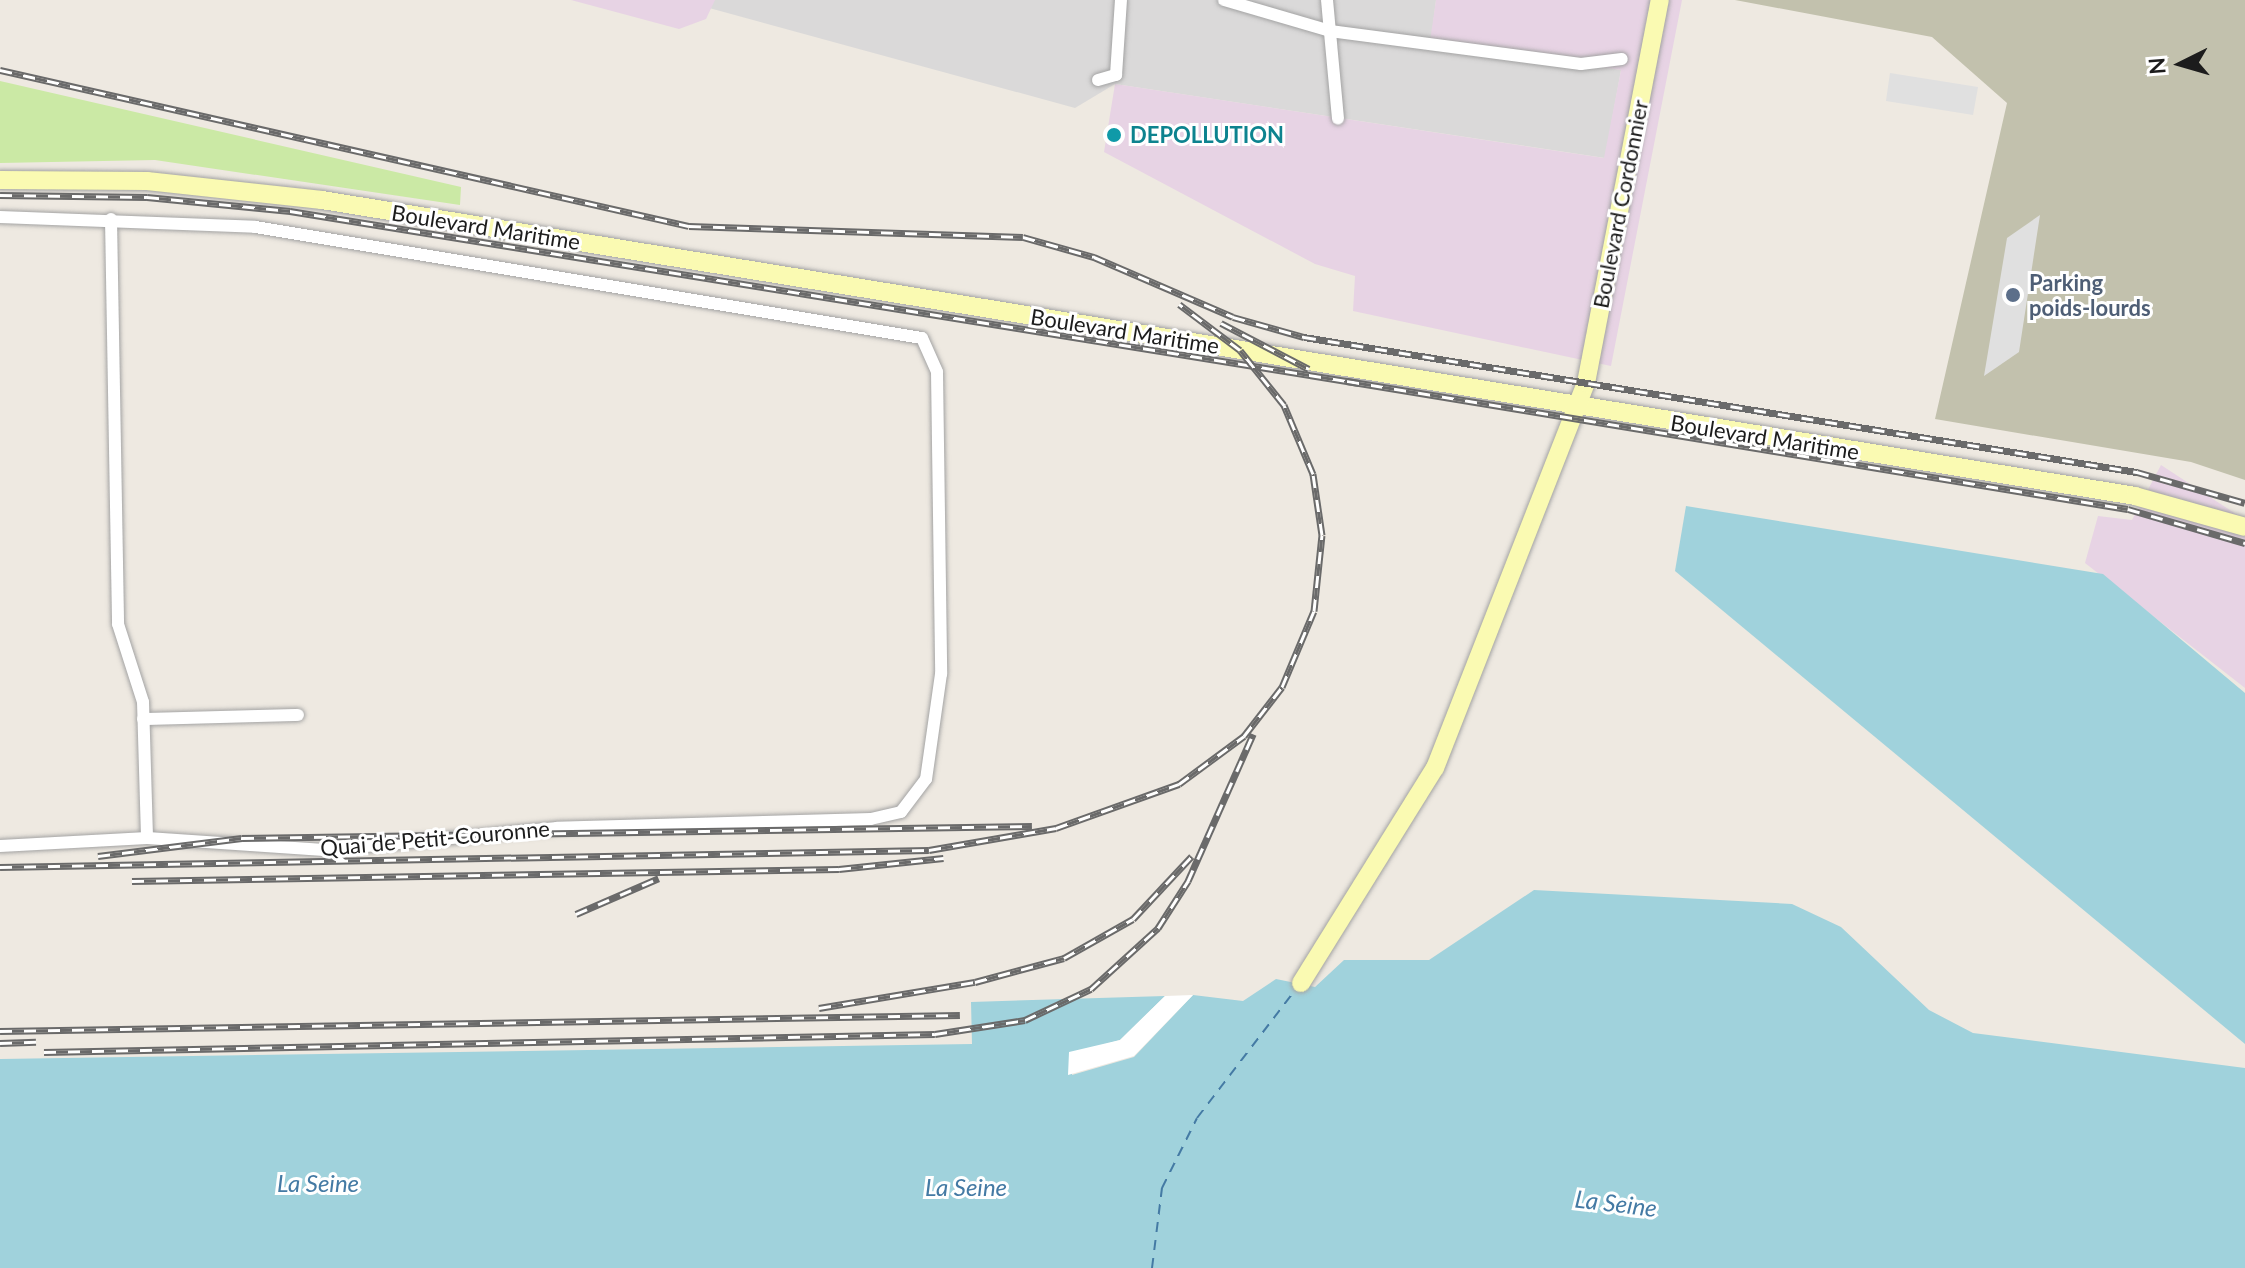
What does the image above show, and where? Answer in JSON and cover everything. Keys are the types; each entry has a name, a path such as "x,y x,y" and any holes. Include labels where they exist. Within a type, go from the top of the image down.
{"street":[{"path":"1098,80 1116,75 1121,0"},
{"path":"1224,0 1330,31 1581,64 1622,59"},
{"path":"1327,0 1338,118"},
{"name":"Boulevard Cordonnier","path":"1301,983 1435,768 1577,407 1660,0"},
{"name":"Boulevard Maritime","path":"0,180 275,193 2135,496 2245,527"},
{"path":"0,217 111,219 118,624 143,719 147,838"},
{"name":"Quai de Petit-Couronne","path":"0,846 147,838 324,850 557,828 871,819 901,812 926,779 941,674 937,372 922,338 334,238 111,219"},
{"path":"143,719 298,715"}],"shaded area":[{"path":"571,0 715,0 706,19 679,29"},
{"path":"680,0 1436,0 1431,41 1621,70 1605,158 1115,84 1075,108"},
{"path":"1436,0 1682,0 1611,366 1353,311 1355,276 1315,264 1104,152 1115,84 1604,158 1621,70 1430,41"},
{"path":"1735,0 2245,0 2245,480 2191,462 1935,419 2007,103 1932,37"},
{"path":"1890,73 1978,87 1973,115 1886,101"},
{"name":"Parking poids-lourds","path":"2040,215 2019,352 1984,376 2007,238"},
{"path":"2161,465 2245,520 2245,688 2085,563 2098,516 2132,520"}],"green space":[{"path":"0,81 461,187 460,205 155,160 0,163"}],"water":[{"path":"1686,506 2103,574 2245,693 2245,1044 1675,571"},
{"name":"La Seine","path":"1534,890 1792,904 1841,927 1929,1010 1973,1033 2245,1068 2245,1268 0,1268 0,1059 972,1044 971,1002 1165,996 1120,1040 1074,1053 1072,1075 1134,1057 1193,995 1243,1001 1276,979 1315,987 1344,960 1429,960"}],"pier":[{"path":"1193,995 1134,1056 1068,1075 1069,1052 1120,1040 1165,996"}],"ferry route":[{"path":"1152,1268 1162,1188 1197,1118 1296,989"}],"railway":[{"path":"0,70 689,226 1023,237 1094,257 1233,317 1304,337 2137,472 2245,503"},
{"path":"0,195 147,197 290,211 1359,383"},
{"path":"0,867 929,850 1056,828 1179,784 1244,736 1282,687 1314,611 1322,535 1313,474 1284,405 1240,350 1179,304"},
{"path":"1221,323 1309,369"},
{"path":"1347,381 2128,509 2245,543"},
{"path":"44,1052 935,1034 1025,1020 1091,989 1158,928 1188,881 1253,734"},
{"path":"98,856 242,838 1032,826"},
{"path":"819,1008 975,982 1064,958 1133,919 1192,856"},
{"path":"132,881 839,869 943,858"},
{"path":"576,914 659,878"},
{"path":"0,1031 960,1015"},
{"path":"0,1043 36,1042"}],"place":[{"name":"DEPOLLUTION","path":"1114,135"},
{"name":"Parking poids-lourds","path":"2013,295"}]}
